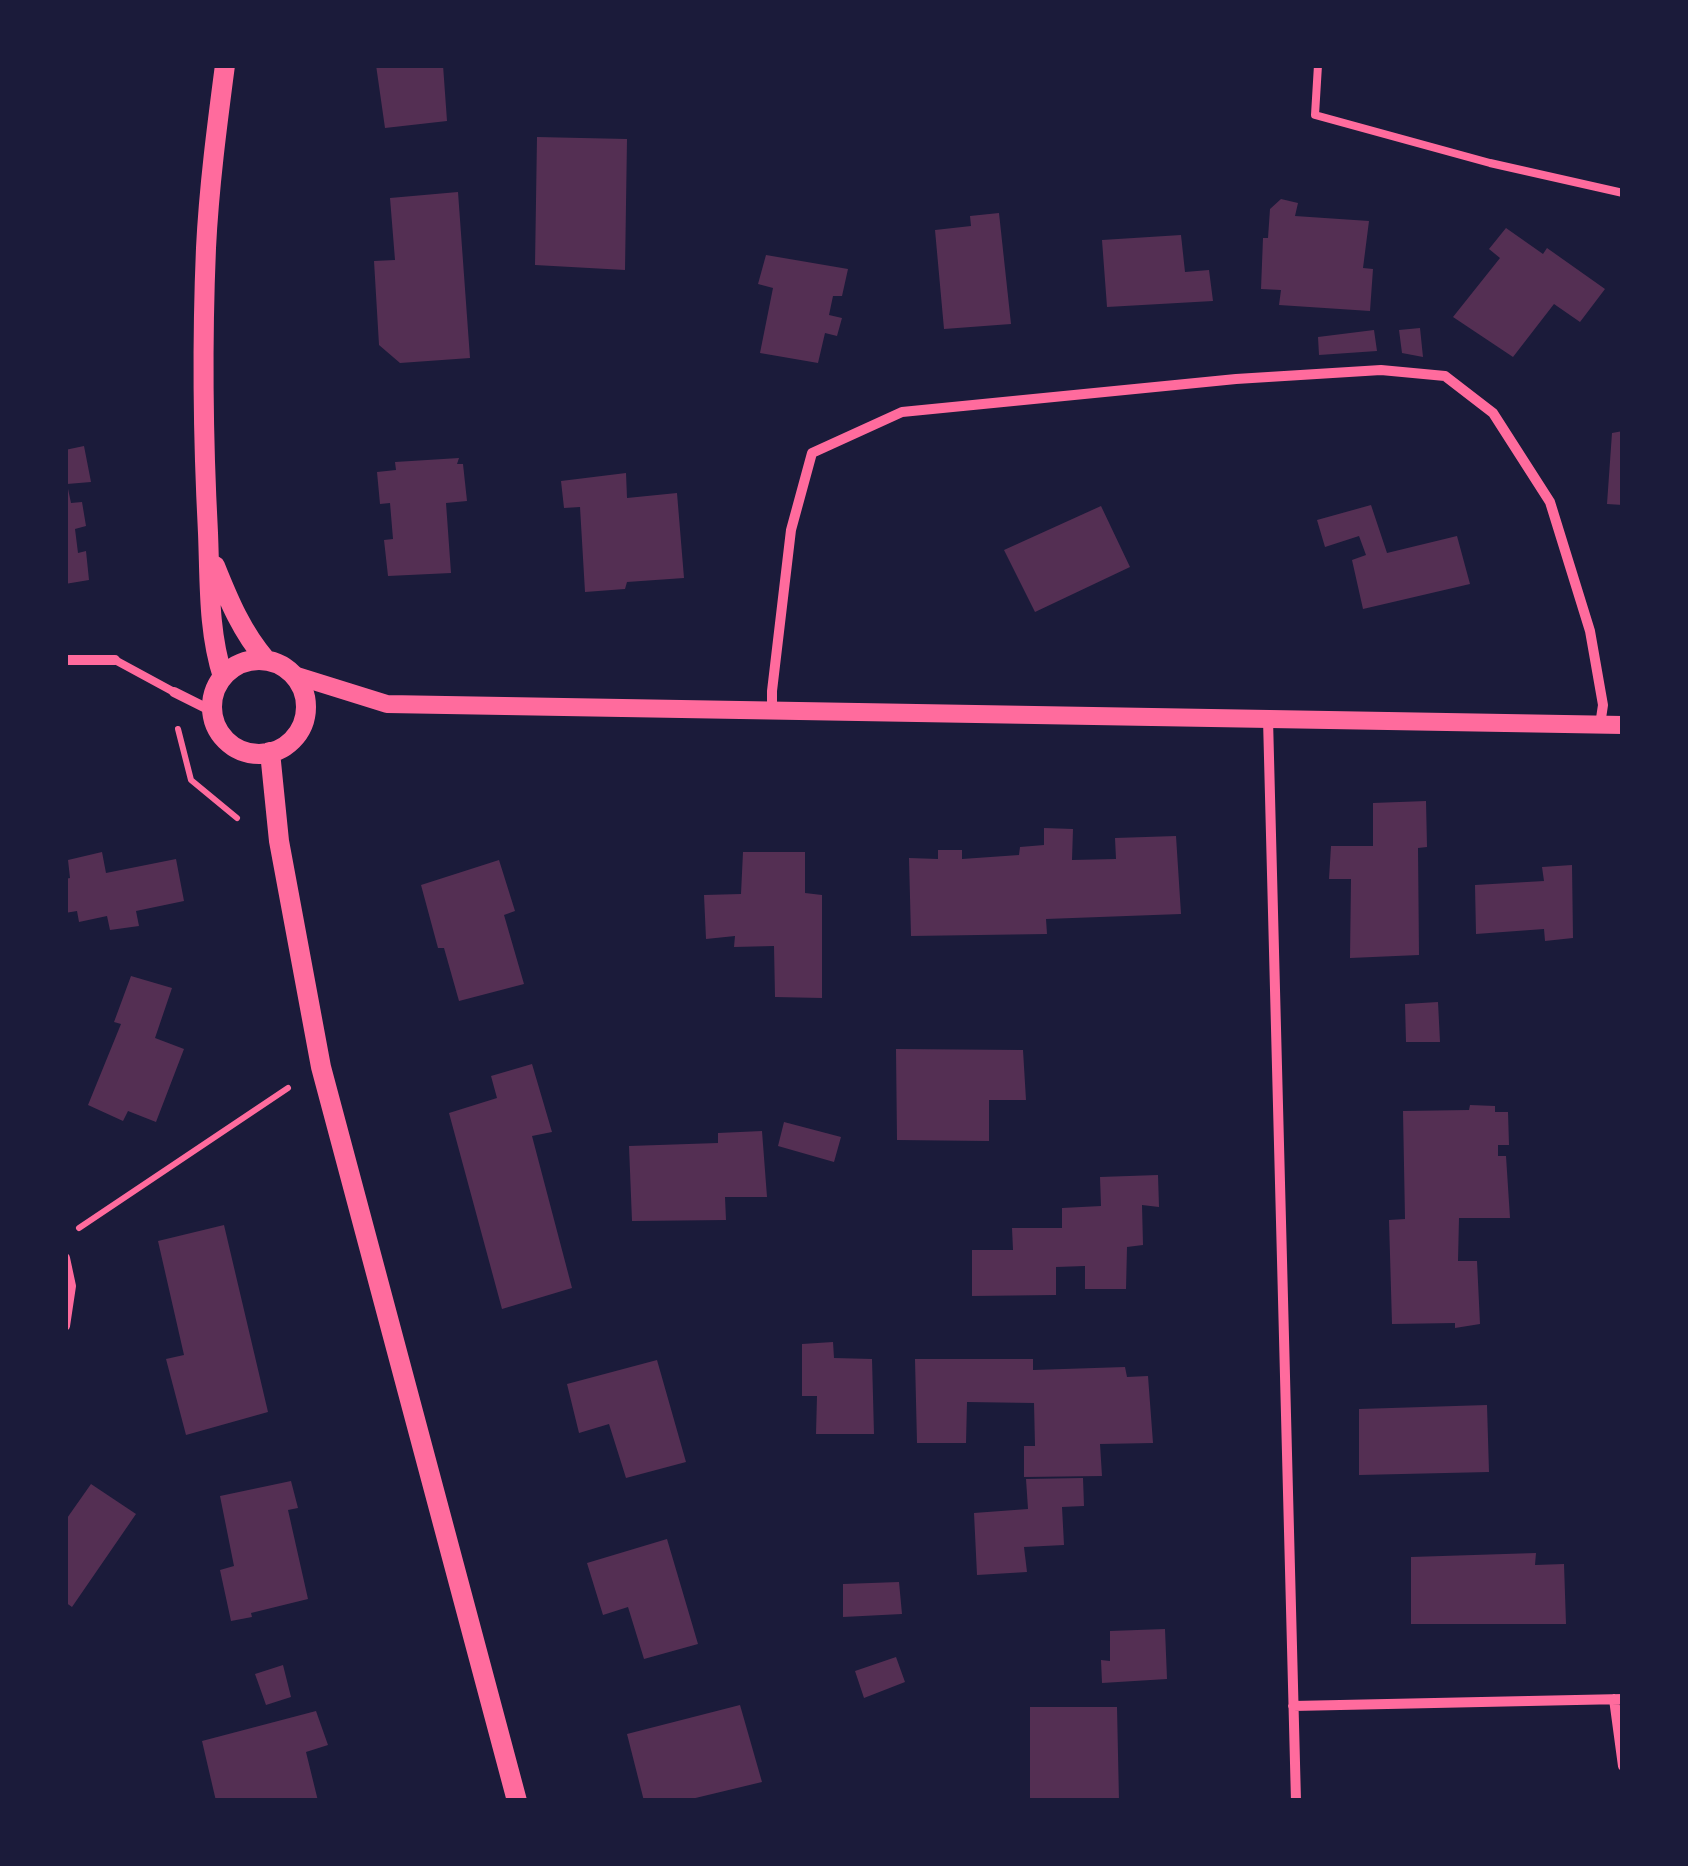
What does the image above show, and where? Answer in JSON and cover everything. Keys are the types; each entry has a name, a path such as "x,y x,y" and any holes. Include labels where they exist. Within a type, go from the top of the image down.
{"main road":[{"path":"223,677 215,653 204,471 206,245 226,65"},
{"path":"209,550 232,609 246,636 266,660"},
{"path":"266,660 294,675 306,704 304,721 285,746 256,754 229,744 219,732 212,711 214,690 223,677 234,666 266,660"},
{"path":"270,752 279,841 321,1066 517,1801"}],"street":[{"path":"772,710 791,530 812,453 902,412 1236,379 1381,370 1446,376 1494,412 1550,502 1590,631 1603,705 1600,725"},
{"path":"65,660 115,660"},
{"path":"294,675 387,704 1623,725"},
{"path":"174,692 212,711"},
{"path":"1268,719 1296,1801"},
{"path":"65,1258 71,1286 65,1326"},
{"path":"1293,1706 1618,1699 1623,1766"}],"lane":[{"path":"1318,65 1315,115 1490,164 1623,194"},
{"path":"115,660 174,692"}],"path":[{"path":"65,1237 321,1066"}],"building":[{"path":"376,65 443,65 447,121 385,128"},
{"path":"537,137 627,139 625,270 535,265"},
{"path":"458,192 470,358 400,363 379,345 374,261 395,260 390,198"},
{"path":"1281,199 1298,203 1295,216 1369,221 1363,268 1373,269 1370,311 1279,305 1281,290 1261,289 1263,238 1268,238 1270,209"},
{"path":"999,213 1011,324 944,329 935,230 971,226 970,216"},
{"path":"1506,228 1543,254 1547,248 1605,289 1580,322 1554,304 1513,357 1453,317 1500,258 1489,249"},
{"path":"1181,235 1185,272 1209,270 1213,301 1107,307 1102,240"},
{"path":"766,255 848,269 842,296 833,296 829,315 842,318 837,336 825,333 818,363 760,353 773,288 758,284"},
{"path":"1420,328 1423,357 1402,353 1399,330"},
{"path":"1374,330 1377,351 1319,355 1318,337"},
{"path":"1623,431 1623,505 1607,504 1612,433"},
{"path":"84,446 91,482 67,484 71,503 82,502 86,526 75,529 78,553 86,551 89,580 65,584 65,450"},
{"path":"459,458 457,464 463,464 467,501 446,503 451,573 388,576 384,540 393,539 390,503 380,504 377,472 396,470 395,462"},
{"path":"626,473 627,498 677,493 684,578 627,582 625,589 585,592 580,507 564,508 561,481"},
{"path":"1371,505 1387,553 1457,536 1470,584 1363,609 1352,560 1366,555 1359,536 1325,547 1317,520"},
{"path":"1101,506 1130,567 1035,612 1004,550"},
{"path":"1426,801 1427,847 1418,848 1419,955 1350,958 1351,879 1329,879 1331,846 1373,846 1373,803"},
{"path":"1044,828 1073,829 1072,860 1116,859 1115,838 1176,836 1181,914 1046,919 1047,934 911,936 909,858 938,859 938,850 962,850 962,859 1019,855 1020,847 1044,845"},
{"path":"102,852 106,873 176,859 184,901 136,911 139,926 110,930 107,916 79,922 77,911 65,913 65,879 70,878 68,860"},
{"path":"743,852 805,852 805,893 822,895 822,998 775,997 774,946 734,947 735,936 706,939 704,895 741,894"},
{"path":"499,860 515,911 504,915 524,984 459,1001 444,948 438,948 421,885"},
{"path":"1572,865 1573,938 1545,941 1544,929 1476,934 1475,885 1544,881 1542,867"},
{"path":"131,976 172,988 155,1038 184,1049 156,1122 128,1111 123,1121 88,1105 121,1024 114,1022"},
{"path":"1438,1002 1440,1042 1406,1042 1405,1004"},
{"path":"896,1049 1023,1050 1026,1100 989,1100 989,1141 897,1140"},
{"path":"532,1064 552,1132 532,1136 572,1288 502,1309 449,1113 497,1098 491,1076"},
{"path":"1470,1105 1495,1106 1495,1112 1508,1112 1509,1145 1498,1145 1498,1156 1506,1156 1510,1218 1459,1218 1458,1261 1477,1261 1480,1324 1455,1328 1455,1323 1392,1324 1389,1220 1405,1219 1403,1111 1469,1110"},
{"path":"784,1122 841,1137 834,1162 778,1146"},
{"path":"762,1131 767,1197 725,1197 726,1220 632,1221 629,1146 718,1143 718,1133"},
{"path":"1158,1175 1159,1207 1142,1205 1143,1245 1127,1247 1126,1289 1085,1289 1085,1266 1056,1267 1056,1295 972,1296 972,1250 1013,1250 1012,1228 1062,1228 1062,1208 1101,1206 1100,1177"},
{"path":"224,1225 268,1412 186,1435 166,1359 184,1355 158,1241"},
{"path":"833,1342 834,1358 872,1359 874,1434 816,1434 817,1396 802,1396 802,1344"},
{"path":"915,1359 1033,1359 1033,1370 1125,1367 1127,1377 1148,1376 1153,1443 1100,1444 1102,1476 1024,1477 1024,1446 1035,1446 1034,1403 967,1402 966,1443 917,1443"},
{"path":"657,1360 686,1462 626,1478 609,1424 579,1433 567,1384"},
{"path":"1487,1405 1489,1472 1359,1475 1359,1409"},
{"path":"1083,1478 1084,1506 1062,1507 1064,1545 1024,1547 1027,1572 977,1575 974,1513 1028,1509 1026,1479"},
{"path":"291,1481 298,1508 288,1510 308,1599 231,1621 220,1570 234,1566 220,1496"},
{"path":"91,1484 136,1514 72,1607 65,1602 65,1521"},
{"path":"667,1539 698,1644 644,1659 628,1607 603,1615 587,1563"},
{"path":"1536,1553 1535,1565 1564,1564 1566,1624 1411,1624 1411,1557"},
{"path":"899,1582 902,1614 843,1617 843,1584"},
{"path":"1165,1629 1167,1679 1102,1683 1101,1660 1110,1661 1110,1631"},
{"path":"896,1657 905,1682 864,1698 855,1671"},
{"path":"283,1665 291,1697 266,1705 255,1674"},
{"path":"740,1705 762,1782 683,1801 644,1801 627,1734"},
{"path":"1030,1707 1117,1707 1119,1801 1030,1801"},
{"path":"316,1711 328,1745 306,1752 318,1801 216,1801 202,1741"}]}
